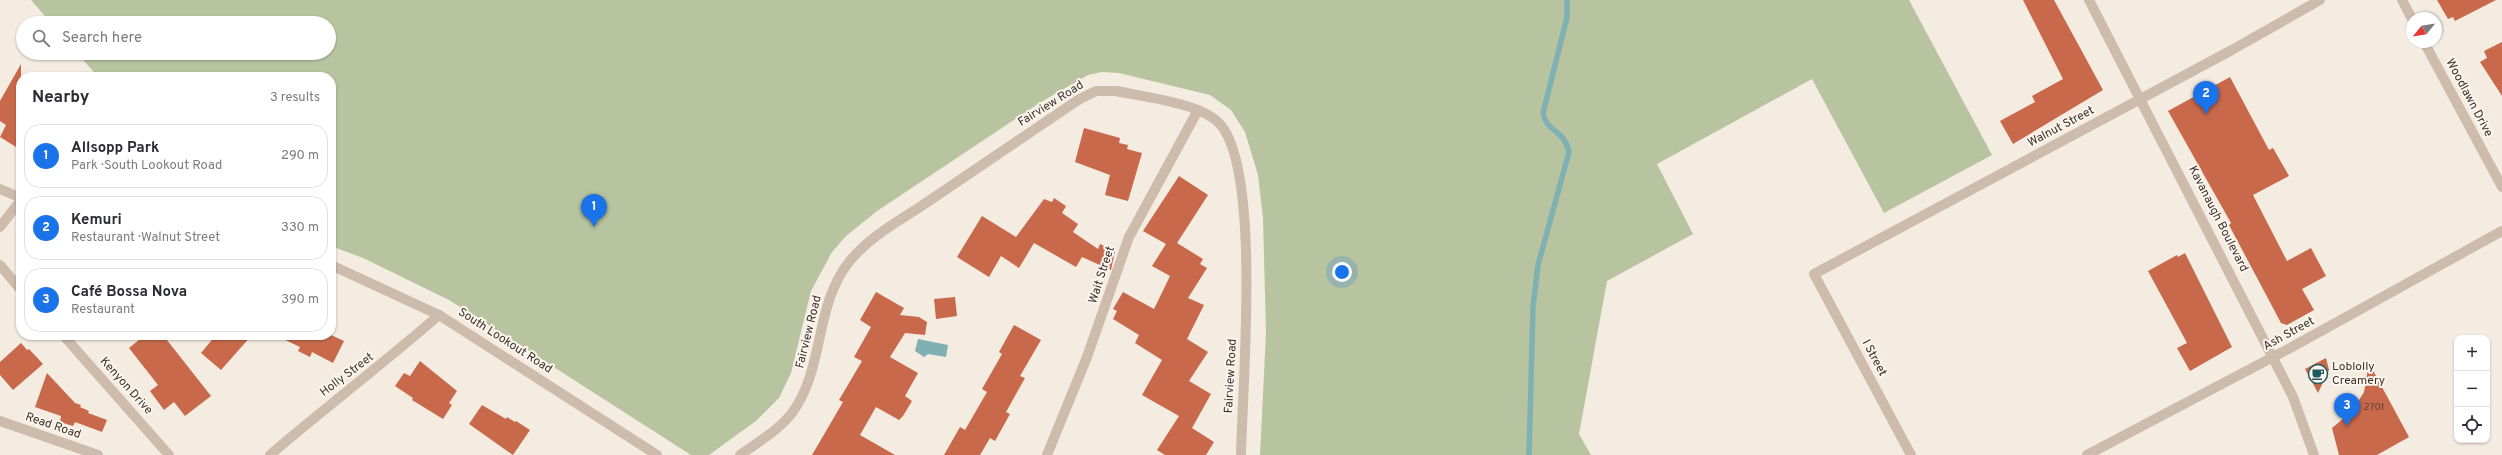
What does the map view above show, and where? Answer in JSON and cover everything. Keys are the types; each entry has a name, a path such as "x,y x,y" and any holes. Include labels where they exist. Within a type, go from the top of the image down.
{"street":[{"name":"Kavanaugh Boulevard","path":"2089,0 2274,357 2293,397 2314,455"},
{"name":"Walnut Street","path":"1814,274 2140,99 2320,0"},
{"path":"2402,0 2408,12"},
{"name":"Woodlawn Drive","path":"2427,48 2502,187"},
{"name":"Fairview Road","path":"740,455 784,422 799,401 810,377 825,312 840,276 849,262 879,234 1072,104 1096,91 1116,91 1198,110 1218,122 1224,129 1234,156 1242,196 1246,330 1241,455"},
{"name":"Wait Street","path":"1047,455 1087,357 1129,237 1198,110"},
{"path":"0,189 16,197"},
{"path":"0,227 16,206"},
{"name":"Ash Street","path":"2087,455 2274,357 2502,231"},
{"path":"0,265 16,284"},
{"name":"South Lookout Road","path":"336,267 439,315 485,342 657,455"},
{"name":"I Street","path":"1814,274 1911,455"},
{"name":"Holly Street","path":"270,455 321,412 386,362 439,315"},
{"name":"Kenyon Drive","path":"67,340 169,455"},
{"name":"Read Road","path":"0,422 98,455"}],"green space":[{"path":"31,0 1909,0 1992,155 1884,213 1812,79 1657,164 1693,234 1607,281 1579,434 1591,455 1260,455 1266,333 1263,218 1258,175 1245,132 1231,110 1210,95 1119,73 1102,72 1088,75 1041,102 877,211 846,236 832,252 811,291 791,373 779,398 756,421 709,455 691,455 449,300 363,258 336,248 336,72 94,72 83,60 336,60 336,16 45,16"}],"water":[{"path":"918,339 948,345 946,357 928,354 924,357 915,351"}],"building":[{"path":"2023,0 2054,0 2103,90 2013,144 2000,121 2035,102 2032,96 2063,79"},
{"path":"2437,0 2496,0 2455,21 2453,17 2448,19"},
{"path":"2502,42 2502,96 2480,62 2487,58 2484,51"},
{"path":"21,64 21,72 16,72"},
{"path":"16,73 16,147 0,137 6,125 0,121 0,101"},
{"path":"2230,77 2269,150 2273,148 2289,176 2253,195 2287,261 2311,248 2326,276 2302,289 2314,310 2287,325 2281,323 2229,225 2231,223 2168,111"},
{"path":"1084,128 1120,138 1119,143 1128,145 1127,149 1142,153 1128,201 1105,195 1110,175 1075,162"},
{"path":"1179,176 1208,195 1177,243 1203,259 1200,264 1207,268 1188,298 1204,305 1187,339 1208,352 1189,381 1211,394 1192,428 1214,442 1206,455 1165,455 1157,450 1179,416 1142,395 1162,360 1135,343 1139,335 1113,319 1117,311 1113,309 1123,292 1154,309 1170,276 1152,266 1166,244 1143,231"},
{"path":"1054,198 1066,206 1062,213 1078,224 1073,232 1098,249 1100,244 1115,251 1111,270 1082,257 1076,267 1034,243 1019,268 1001,256 989,277 957,257 982,216 1016,237 1044,199 1052,202"},
{"path":"2185,253 2232,347 2190,371 2177,348 2187,343 2148,271 2177,255 2178,257"},
{"path":"876,292 904,308 900,315 919,317 927,322 925,335 905,333 890,357 918,373 905,396 912,401 899,420 876,407 860,435 895,455 812,455 843,402 839,400 862,361 854,357 871,327 860,320"},
{"path":"955,297 957,316 936,319 934,299"},
{"path":"1014,325 1041,340 1020,376 1025,378 1006,412 1010,414 995,441 990,438 980,455 944,455 960,427 965,430 987,392 982,389 1002,354 999,352"},
{"path":"336,337 344,341 333,363 312,352 310,357 298,351 300,347 285,340 336,340"},
{"path":"139,340 167,340 211,396 185,416 174,402 164,410 150,391 158,385 129,348"},
{"path":"212,340 248,340 221,370 201,353"},
{"path":"21,343 43,364 13,390 0,375 0,362"},
{"name":"Loblolly Creamery","path":"2326,358 2329,370 2318,393 2305,369"},
{"path":"420,361 457,391 449,403 452,405 443,419 412,400 413,398 395,386 404,373 410,376"},
{"path":"2369,363 2409,437 2377,455 2339,455 2332,428 2350,413 2364,392"},
{"path":"47,373 75,403 81,405 80,407 89,411 88,413 107,420 102,432 75,422 73,426 60,422 61,416 35,407"},
{"path":"482,405 506,419 507,417 515,422 516,421 530,430 513,455 469,424"}],"waterway":[{"path":"1529,455 1533,307 1538,265 1569,152 1563,138 1551,128 1545,120 1543,113 1567,17 1567,0"}],"place":[{"name":"Kemuri","path":"2206,114"},
{"name":"Allsopp Park","path":"594,227"},
{"name":"Loblolly Creamery","path":"2318,374"},
{"name":"Café Bossa Nova","path":"2347,426"}]}
